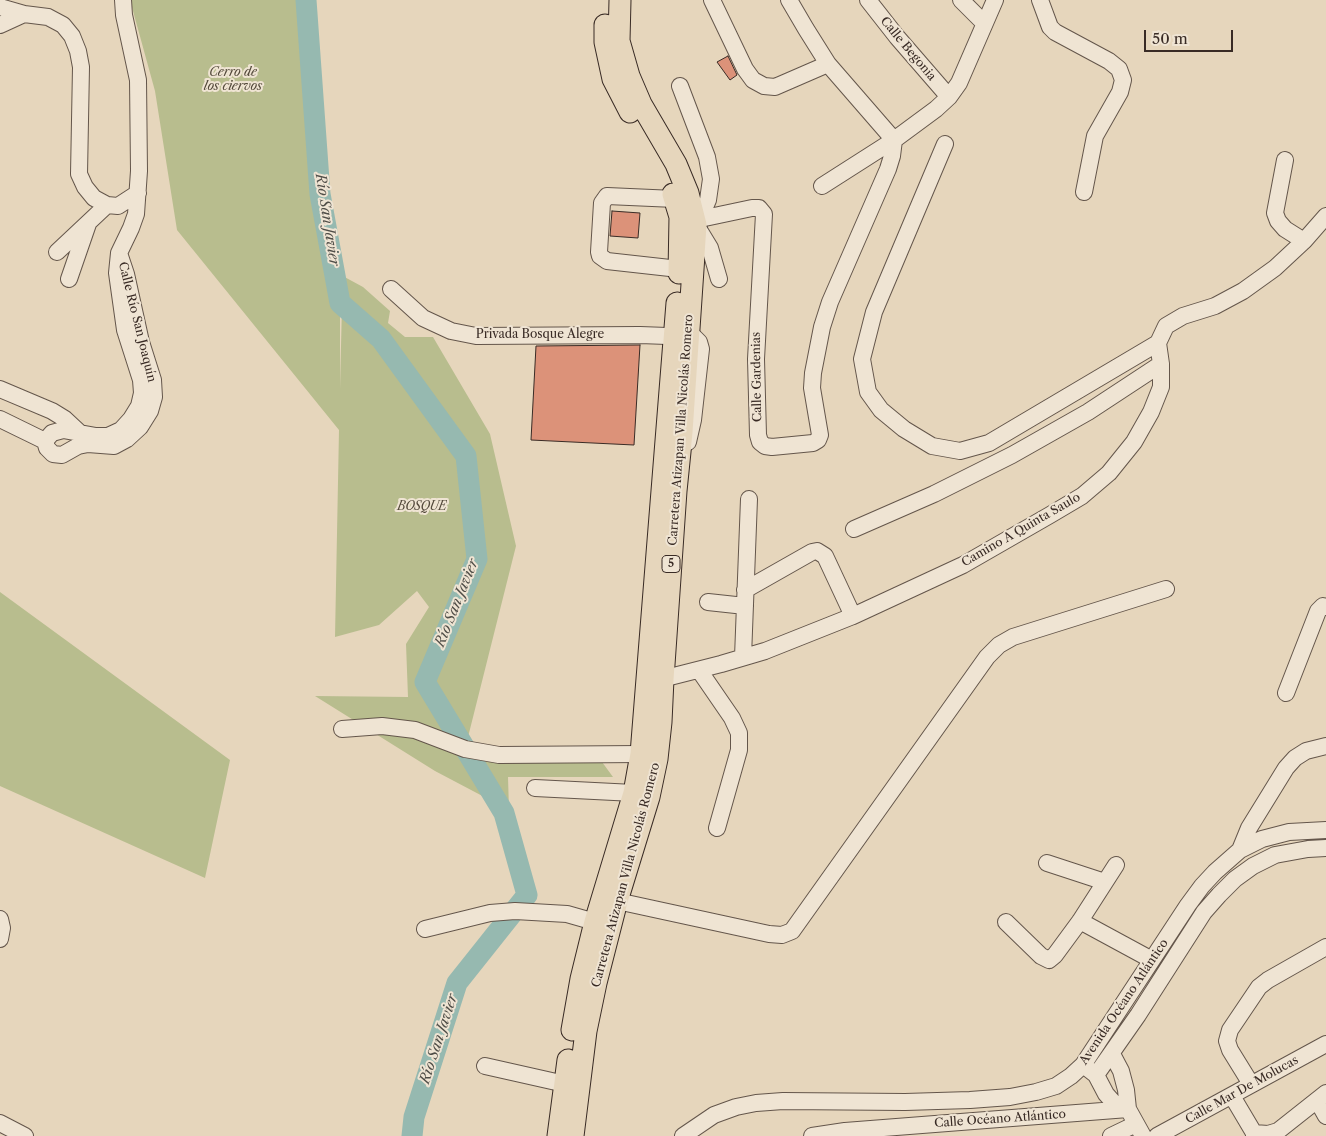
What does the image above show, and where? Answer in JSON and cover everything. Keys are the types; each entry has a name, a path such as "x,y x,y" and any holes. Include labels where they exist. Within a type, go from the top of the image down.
{"main road":[{"name":"Carretera Atizapan Villa Nicolás Romero","path":"605,0 605,42 613,79 663,170 680,217 682,432 654,681"},
{"name":"Carretera Atizapan Villa Nicolás Romero","path":"574,1136 586,1031 596,983 649,798 657,759 653,721 654,681 682,336 698,222 676,164 641,104 629,76 620,41 620,0"},
{"name":"Carretera Atizapan Villa Nicolás Romero","path":"558,1136 581,979 595,922 634,793 642,754 653,721"}],"street":[{"name":"Calle Río San Joaquín","path":"119,253 153,380 154,397 150,411 140,427 127,439 114,446 88,444 78,446 62,455 53,454 47,448 45,441 52,433 63,430 108,436 121,430 132,419 140,406 141,380 125,330 117,272 119,253 136,214 138,193 138,80 124,15 124,0"},
{"path":"712,0 745,69 753,80 764,86 775,87 828,64"},
{"path":"789,0 828,64 894,140"},
{"name":"Calle Begonia","path":"868,0 897,38 949,97"},
{"path":"961,0 984,23"},
{"path":"822,186 894,140 949,97 959,83 995,0"},
{"path":"1040,0 1050,27 1055,32 1109,61 1119,69 1123,80 1120,92 1095,136 1084,192"},
{"path":"0,7 24,14 48,17 62,25 72,36 82,67 79,174 85,187 94,198 107,206 118,206 138,193"},
{"path":"0,25 24,14"},
{"path":"680,86 707,157 710,179 708,200 698,222 710,248 719,279"},
{"name":"Calle Gardenias","path":"698,222 752,208 759,208 764,214 756,359 758,435 760,442 765,446 772,447 818,440 820,435 812,388 822,327 830,302 888,169 894,140"},
{"path":"946,144 874,312 862,359 868,392 881,410 904,429 932,446 960,451 989,443 1158,343 1166,326 1183,316 1215,306 1243,291 1275,268 1304,241 1326,216"},
{"path":"1285,160 1275,213 1278,222 1285,229 1304,241"},
{"path":"675,199 607,196 603,199 600,256 608,261 679,269"},
{"path":"57,252 107,206"},
{"path":"69,278 89,222"},
{"name":"Privada Bosque Alegre","path":"391,289 423,318 451,331 476,336 682,336"},
{"name":"Camino A Quinta Saulo","path":"654,681 765,651 853,616 962,565 1050,516 1089,490 1109,473 1134,442 1151,412 1161,387 1161,364 1158,343"},
{"path":"854,529 934,494 1012,455 1088,412 1161,364"},
{"path":"0,389 52,411 66,419 80,433"},
{"path":"0,419 45,441"},
{"path":"743,657 748,499"},
{"path":"708,602 745,598 812,552 817,552 824,556 853,616"},
{"path":"618,901 769,934 782,935 792,931 987,657 999,645 1012,637 1166,589"},
{"path":"1286,693 1318,611 1323,606 1326,607"},
{"path":"699,670 732,718 739,733 739,750 717,828"},
{"path":"342,729 382,726 415,730 465,749 499,754 642,754"},
{"path":"1240,850 1249,828 1286,768 1295,758 1306,751 1326,746"},
{"path":"535,788 634,793"},
{"name":"Avenida Océano Atlántico","path":"1090,1070 1152,960 1202,886 1240,850 1262,839 1289,832 1326,830"},
{"name":"Avenida Océano Atlántico","path":"682,1136 714,1115 736,1106 756,1103 783,1101 905,1102 1010,1097 1056,1086 1090,1070 1112,1054 1204,912 1235,879 1253,866 1276,855 1308,849 1326,848"},
{"path":"1047,863 1105,882"},
{"path":"1006,922 1041,956 1050,960 1056,955 1080,921 1116,865"},
{"path":"425,928 490,913 515,910 568,914 595,922"},
{"path":"0,919 2,928 0,939"},
{"path":"1080,921 1152,960"},
{"path":"1251,1084 1230,1050 1227,1041 1230,1030 1259,987 1326,947"},
{"name":"Calle Mar De Molucas","path":"1157,1136 1326,1044"},
{"path":"1111,1136 1140,1130 1128,1109 1121,1071 1112,1054"},
{"path":"485,1066 565,1084"},
{"path":"1090,1070 1114,1103 1128,1109"},
{"path":"1232,1096 1254,1134 1268,1134 1278,1131 1321,1097 1326,1116"},
{"name":"Calle Océano Atlántico","path":"812,1136 854,1130 1128,1109"},
{"path":"0,1123 25,1136"}],"green space":[{"path":"130,0 306,0 320,194 340,303 340,389 342,304 339,274 363,287 390,311 388,323 405,337 433,337 490,434 516,546 465,749 594,751 613,777 508,777 509,810 435,771 315,696 408,697 406,644 429,607 417,591 379,625 335,637 339,430 177,230 155,91"},
{"path":"0,592 230,760 205,878 0,786"}],"building":[{"path":"728,56 737,75 730,80 717,62"},
{"path":"612,211 640,213 638,238 610,236"},
{"path":"640,345 634,445 531,440 536,346"}],"waterway":[{"name":"Río San Javier","path":"306,0 320,194 340,303 381,339 466,456 477,559 425,682 504,813 527,895 457,983 414,1117 412,1136"}],"park label":[{"name":"Cerro de los ciervos","path":"233,80"},
{"name":"BOSQUE","path":"422,507"}]}
